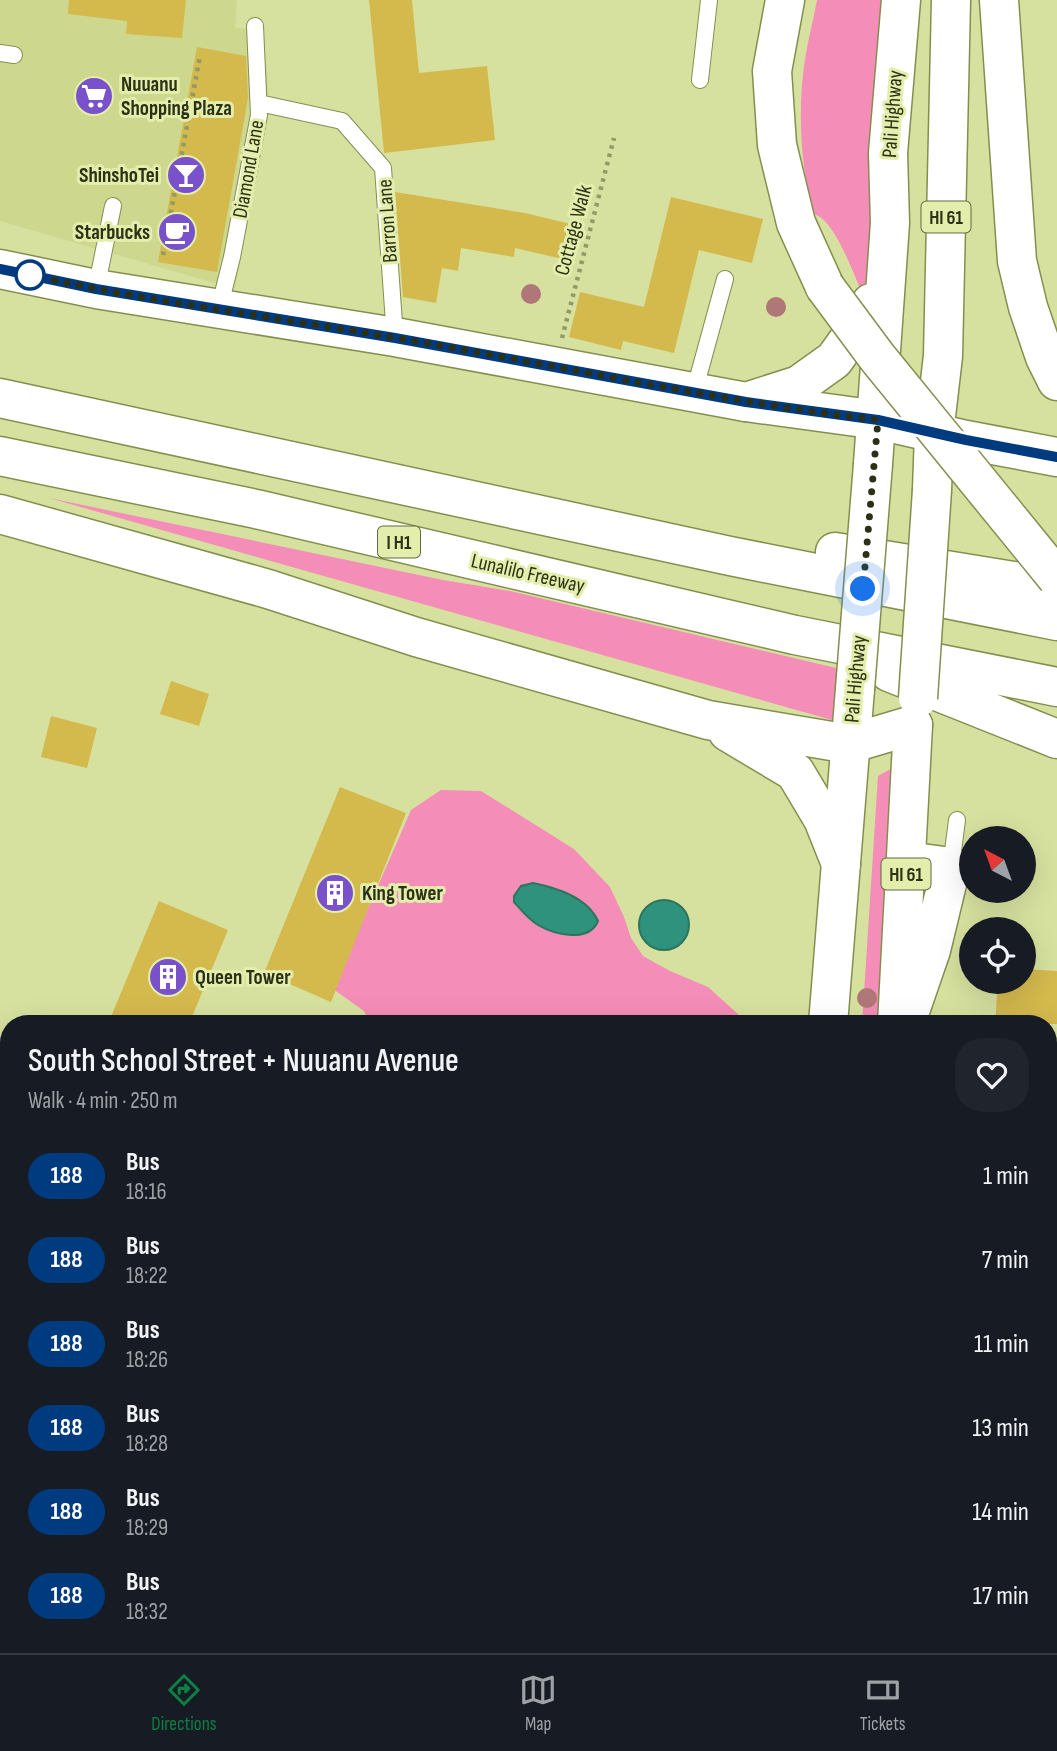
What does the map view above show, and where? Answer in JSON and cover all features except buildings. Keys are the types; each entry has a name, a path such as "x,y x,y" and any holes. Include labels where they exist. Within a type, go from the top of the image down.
{"main road":[{"path":"785,0 772,71 777,145 796,223 825,287 877,357 1057,578"},
{"name":"Pali Highway","path":"829,1015 849,744 878,420 890,223 888,153 901,0"},
{"name":"HI 61","path":"898,1015 934,433 943,356 951,0"},
{"path":"999,0 1017,261 1028,307 1045,357 1057,381"},
{"path":"746,402 799,386 842,351 870,310 890,223"},
{"path":"0,269 96,289 395,338 746,402 878,420 1057,457"},
{"path":"0,398 486,505 1057,621"},
{"name":"Lunalilo Freeway","path":"0,456 256,509 796,635 1057,687"},
{"path":"486,505 793,545 1057,588"},
{"path":"0,514 268,589 416,637 708,720 849,744 915,711"},
{"path":"796,635 1057,739"},
{"path":"708,720 795,772 823,820 841,864"},
{"path":"907,861 951,867 931,950 908,1015"}],"lane":[{"path":"700,80 709,0"},
{"name":"Diamond Lane","path":"219,310 257,128 259,103 255,26"},
{"name":"Barron Lane","path":"259,103 342,121 383,168 395,338"},
{"path":"96,289 113,206"},
{"path":"694,392 725,279"},
{"path":"951,867 957,820"}],"path":[{"path":"163,255 200,56"},
{"name":"Cottage Walk","path":"564,330 614,138"}],"shaded area":[{"path":"0,0 237,0 235,28 260,30 265,49 269,99 235,289 0,221"},
{"path":"817,0 897,0 866,303 837,238 821,218 813,214 805,175 801,93"},
{"path":"49,498 443,580 510,591 849,671 839,722"},
{"path":"907,760 886,1015 863,1015 878,776"},
{"path":"441,790 481,791 574,849 610,887 631,938 643,956 708,987 738,1015 366,1015 333,989 411,810"}],"water":[{"path":"533,883 561,891 579,900 598,921 594,928 580,935 571,935 553,932 535,923 514,902 514,896 521,886"},
{"path":"664,900 682,907 689,925 682,943 664,950 646,943 639,925 646,907"}],"bus line":[{"name":"188","path":"0,269 96,289 395,338 746,402 878,420 1057,457"}],"place":[{"name":"Nuuanu Shopping Plaza","path":"94,96"},
{"name":"ShinshoTei","path":"186,175"},
{"name":"Starbucks","path":"177,232"},
{"name":"King Tower","path":"335,893"},
{"name":"Queen Tower","path":"168,977"}],"route":[{"path":"30,275 96,289 395,338 746,402 878,420 863,589"}]}
